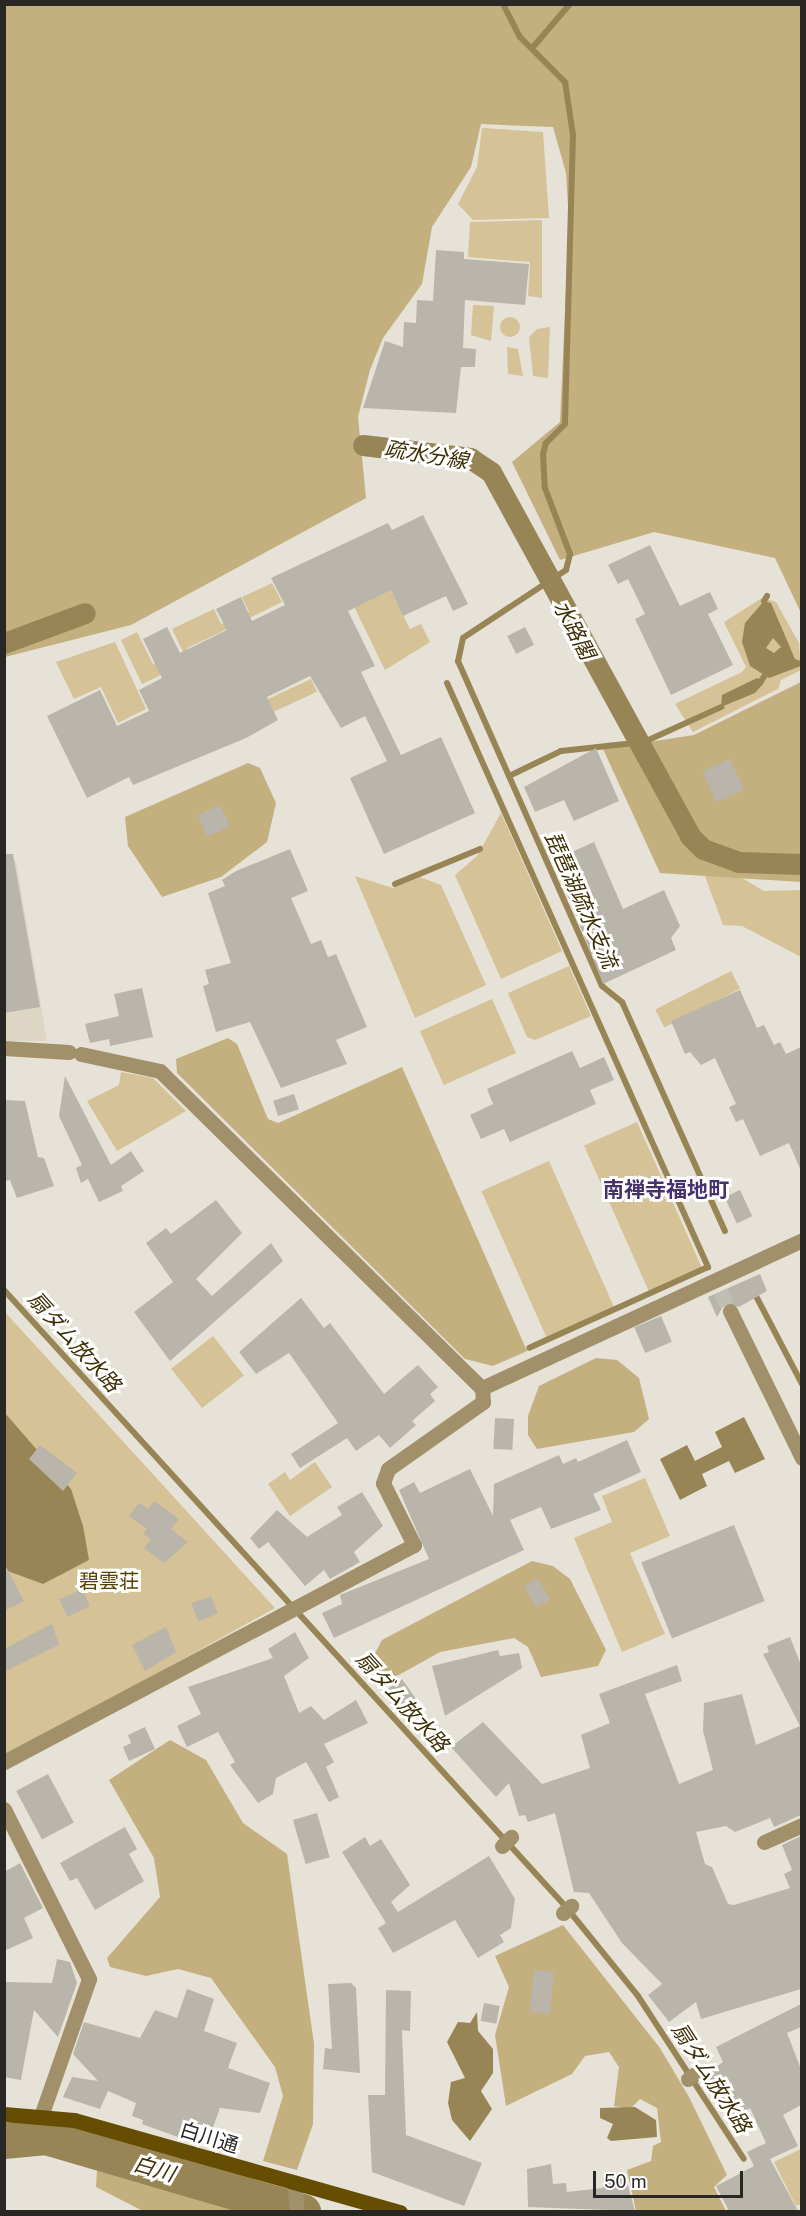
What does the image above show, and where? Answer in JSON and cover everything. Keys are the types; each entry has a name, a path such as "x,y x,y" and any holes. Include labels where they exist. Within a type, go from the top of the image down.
{"main road":[{"name":"白川通","path":"4,2114 74,2120 295,2197 400,2211"}],"street":[{"path":"4,1048 75,1053 159,1071 482,1388 483,1402 388,1469 383,1483 414,1545 293,1607 4,1762"},
{"path":"482,1388 719,1285 801,1240"},
{"path":"730,1311 801,1458"},
{"path":"4,1809 89,1979 41,2116"},
{"path":"764,1842 801,1826"}],"shaded area":[{"path":"5,4 801,5 801,613 775,558 654,532 560,560 512,462 560,422 569,223 566,173 553,127 481,124 471,167 432,227 422,284 383,338 370,370 358,417 366,498 131,625 5,657"},
{"path":"764,601 771,603 795,659 801,661 801,666 769,678 750,666 742,642 745,623","holes":["773,638 781,647 774,653 766,648"]},
{"path":"757,678 764,683 755,693 721,707 722,695"},
{"path":"801,682 801,882 660,873 603,749 694,735"},
{"path":"248,763 260,768 276,803 267,842 221,877 162,897 128,846 125,817"},
{"path":"16,861 47,1041 5,1041 5,863"},
{"path":"228,1038 237,1044 268,1119 278,1123 402,1067 527,1351 493,1366 465,1359 177,1073 176,1059"},
{"path":"596,1358 617,1360 639,1378 649,1419 634,1432 537,1449 528,1435 528,1416 539,1386"},
{"path":"5,1413 71,1489 83,1526 89,1560 43,1584 5,1570"},
{"path":"744,1417 765,1459 735,1473 729,1461 702,1474 707,1486 680,1500 660,1459 687,1445 695,1461 722,1447 715,1432"},
{"path":"532,1561 553,1566 570,1579 606,1650 598,1666 541,1677 528,1647 514,1638 440,1652 397,1676 384,1676 370,1663 382,1640"},
{"path":"170,1740 206,1760 243,1823 287,1854 314,2044 313,2124 297,2170 263,2161 283,2096 275,2067 211,1978 178,1969 146,1976 110,1967 107,1958 160,1897 154,1858 109,1780"},
{"path":"563,1925 660,2048 689,2097 727,2175 714,2187 726,2211 636,2211 627,2170 651,2161 653,2146 661,2142 657,2108 640,2099 630,2109 614,2106 619,2067 609,2052 585,2056 572,2074 506,2106 495,2035 509,1987 495,1956"},
{"path":"477,2012 478,2031 493,2049 493,2073 481,2091 492,2109 470,2141 452,2120 448,2103 451,2082 465,2078 447,2042 458,2022 470,2023"},
{"path":"635,2107 656,2120 657,2137 611,2141 607,2138 613,2124 600,2118 600,2108"},
{"path":"109,2161 255,2211 143,2211 96,2187 97,2170"}],"green space":[{"path":"482,128 543,132 549,218 473,220 458,204 477,167"},
{"path":"542,220 542,298 528,296 530,262 468,257 470,222"},
{"path":"473,305 494,306 491,341 471,335"},
{"path":"510,317 517,320 520,327 517,334 510,337 503,334 500,327 503,320"},
{"path":"550,327 548,378 533,376 529,337 537,329"},
{"path":"507,347 518,349 523,376 508,374"},
{"path":"386,580 410,629 421,624 430,642 385,670 349,596"},
{"path":"272,583 282,602 241,622 239,617 249,612 242,597"},
{"path":"762,598 776,602 799,643 801,670 781,680 778,689 693,732 675,704 742,672 746,667 724,622"},
{"path":"214,609 221,624 233,619 236,625 187,648 193,660 142,684 121,640 137,632 153,664 183,652 172,629"},
{"path":"115,642 146,709 118,723 101,687 74,699 56,662"},
{"path":"311,679 317,692 251,723 245,710"},
{"path":"501,813 562,951 501,979 455,875 477,856"},
{"path":"720,865 764,891 801,890 801,957 742,926 723,925 703,871"},
{"path":"355,876 393,888 420,877 441,885 486,985 415,1018"},
{"path":"569,966 591,1016 535,1040 527,1037 508,993"},
{"path":"731,971 740,989 664,1027 655,1010"},
{"path":"492,999 516,1053 444,1085 420,1031"},
{"path":"121,1072 153,1078 186,1111 117,1151 87,1101 119,1085"},
{"path":"637,1122 702,1267 649,1291 584,1146"},
{"path":"549,1161 614,1307 546,1337 481,1191"},
{"name":"碧雲荘","path":"4,1311 275,1608 5,1758 4,1758"},
{"path":"213,1336 244,1375 202,1408 171,1369"},
{"path":"315,1462 332,1487 290,1516 268,1484 285,1472 290,1480"},
{"path":"645,1478 670,1536 630,1553 665,1634 622,1652 574,1538 612,1522 602,1496"},
{"path":"801,2149 801,2204 796,2206 774,2162"}],"building":[{"path":"436,250 464,252 464,259 529,264 525,305 465,300 463,348 476,349 475,367 461,367 456,413 363,408 385,341 403,347 404,322 416,323 417,300 433,301"},
{"path":"423,515 468,604 453,611 446,596 403,616 391,590 348,611 375,666 361,672 401,755 441,737 475,813 384,854 350,778 387,761 365,716 341,728 310,676 267,697 278,720 246,738 133,785 129,777 87,798 47,716 100,690 117,726 149,711 139,690 162,678 143,639 167,627 180,653 227,630 216,609 241,597 252,621 285,605 271,578 388,523 392,530"},
{"path":"650,545 680,606 710,592 718,609 708,614 733,665 671,695 635,619 645,614 628,579 618,584 608,565"},
{"path":"525,627 534,645 516,654 507,636"},
{"path":"596,748 619,801 574,821 564,800 535,812 524,787"},
{"path":"730,759 744,790 716,802 703,771"},
{"path":"220,805 230,826 207,836 197,816"},
{"path":"594,842 623,909 664,890 680,926 671,938 676,950 603,984 554,860"},
{"path":"290,849 308,891 291,898 311,944 321,940 328,957 336,954 367,1027 336,1040 347,1064 281,1088 250,1022 216,1032 203,986 209,984 205,970 231,963 208,893 225,886 222,880 236,871"},
{"path":"4,854 13,854 40,1007 4,1013"},
{"path":"142,988 153,1037 110,1046 109,1039 90,1043 85,1024 119,1016 114,994"},
{"path":"740,990 757,1028 764,1025 774,1045 780,1042 786,1054 801,1047 801,1171 789,1143 760,1156 743,1119 736,1122 729,1107 736,1104 715,1058 701,1065 690,1052 685,1054 671,1021"},
{"path":"572,1051 580,1068 604,1057 614,1080 590,1090 596,1104 510,1142 504,1129 481,1139 470,1115 493,1104 487,1089"},
{"path":"65,1076 111,1165 131,1151 144,1171 121,1186 123,1191 99,1202 88,1179 81,1183 76,1168 82,1165 59,1116"},
{"path":"294,1094 299,1109 278,1116 273,1101"},
{"path":"4,1100 25,1101 38,1157 44,1158 54,1186 17,1198 10,1180 4,1181"},
{"path":"740,1190 752,1216 737,1223 725,1197"},
{"path":"216,1200 242,1233 196,1279 212,1296 271,1243 283,1261 170,1361 134,1312 173,1282 146,1243 166,1228 171,1234"},
{"path":"760,1274 767,1291 739,1307 725,1303 717,1317 708,1297"},
{"path":"301,1298 324,1328 330,1323 384,1394 418,1365 438,1387 430,1394 435,1401 412,1421 416,1425 390,1448 379,1435 356,1451 347,1438 300,1468 291,1454 338,1423 289,1353 256,1374 239,1352"},
{"path":"661,1316 672,1342 645,1353 634,1327"},
{"path":"495,1418 514,1419 512,1450 493,1449"},
{"path":"627,1440 641,1472 593,1494 601,1510 551,1529 541,1507 510,1520 524,1550 334,1638 322,1613 342,1604 340,1595 429,1559 399,1490 414,1482 420,1493 470,1469 493,1516 494,1484 559,1455 563,1464 576,1458 578,1462"},
{"path":"40,1445 77,1473 63,1491 29,1459"},
{"path":"362,1492 383,1526 354,1552 360,1562 330,1579 324,1570 305,1586 268,1542 259,1549 250,1538 277,1510 307,1537 342,1515 337,1507"},
{"path":"154,1501 179,1519 171,1529 188,1542 164,1563 144,1548 151,1539 143,1534 147,1529 129,1516 139,1503 148,1509"},
{"path":"734,1525 765,1601 672,1638 641,1562"},
{"path":"4,1563 24,1601 4,1611"},
{"path":"538,1578 550,1600 536,1608 524,1586"},
{"path":"82,1589 90,1606 67,1617 59,1600"},
{"path":"211,1596 218,1614 198,1621 191,1604"},
{"path":"52,1624 59,1645 4,1672 4,1649"},
{"path":"166,1627 176,1652 145,1671 132,1645"},
{"path":"295,1632 309,1658 284,1676 299,1713 311,1706 324,1720 356,1700 368,1723 324,1744 334,1762 326,1767 339,1797 329,1802 306,1762 276,1778 273,1794 258,1803 230,1765 235,1762 218,1732 187,1747 177,1726 201,1714 188,1687 273,1658 268,1649"},
{"path":"790,1637 801,1665 801,1815 774,1827 770,1818 735,1832 726,1826 696,1832 705,1864 712,1867 728,1904 734,1905 790,1888 784,1874 792,1870 782,1845 801,1836 801,1989 701,2019 696,2002 669,2022 648,1995 662,1984 622,1943 589,1893 574,1892 555,1813 528,1822 525,1815 519,1816 509,1783 496,1797 451,1747 483,1722 542,1784 590,1768 581,1735 610,1723 599,1694 677,1665 682,1681 645,1694 679,1784 713,1770 703,1731 704,1703 742,1694 756,1745 800,1726 763,1654 769,1652 767,1646"},
{"path":"498,1650 500,1656 519,1653 522,1668 445,1716 432,1666"},
{"path":"402,1679 416,1699 402,1708 388,1689"},
{"path":"145,1727 155,1749 129,1761 123,1747 131,1743 128,1735"},
{"path":"48,1774 74,1823 42,1839 16,1791"},
{"path":"317,1813 330,1857 306,1864 293,1820"},
{"path":"125,1827 137,1849 129,1854 144,1881 95,1910 77,1878 70,1881 60,1863"},
{"path":"365,1837 370,1846 381,1839 410,1885 391,1902 398,1912 489,1856 515,1899 511,1928 500,1935 504,1942 478,1958 455,1920 393,1953 378,1928 386,1923 342,1852"},
{"path":"20,1863 43,1908 24,1918 33,1938 4,1951 4,1872"},
{"path":"57,1959 70,1962 77,1983 58,2037 34,2010 21,2080 4,2077 4,1982 52,1983"},
{"path":"534,1970 554,1972 550,2014 530,2012"},
{"path":"351,1983 356,1988 360,2073 323,2069 325,2048 332,2049 328,1984"},
{"path":"187,1989 214,1999 204,2031 237,2043 228,2068 270,2083 260,2113 220,2108 208,2141 191,2135 189,2141 142,2124 143,2120 132,2116 136,2103 108,2091 100,2109 63,2097 72,2077 98,2081 73,2054 84,2022 140,2038 155,2010 177,2018"},
{"path":"386,1990 411,1991 410,2031 402,2030 406,2135 482,2163 464,2206 372,2172 368,2095 385,2095"},
{"path":"484,2003 500,2006 496,2024 481,2021"},
{"path":"801,2004 801,2027 787,2033 801,2069 801,2105 783,2115 798,2146 770,2159 798,2211 729,2211 716,2186 754,2166 747,2152 766,2143 750,2108 734,2119 705,2075 723,2062 716,2047"},
{"path":"551,2164 553,2184 566,2183 567,2192 603,2188 603,2179 625,2175 635,2211 528,2207 527,2169"}],"waterway":[{"path":"503,4 520,37 565,82 573,135 565,424 546,443 543,454 545,488 570,554 566,570 463,638 458,661 602,986 622,1002 725,1231"},
{"path":"533,47 570,4"},
{"name":"水路閣","path":"363,445 470,458 491,472 690,836 703,849 738,862 802,864"},
{"path":"764,601 767,596"},
{"name":"疏水分線","path":"4,643 85,613"},
{"path":"761,681 765,675"},
{"path":"447,683 708,1267 529,1348"},
{"path":"509,776 561,751 644,742 721,707"},
{"path":"395,884 480,849"},
{"name":"扇ダム放水路","path":"4,1290 566,1907 638,1996 744,2159"},
{"name":"琵琶湖疏水支流","path":"757,1298 802,1384"},
{"name":"白川","path":"4,2141 46,2137 303,2212"}],"tunnel":[{"path":"721,1291 730,1311"}],"district":[{"name":"南禅寺福地町","path":"666,1190"}]}
